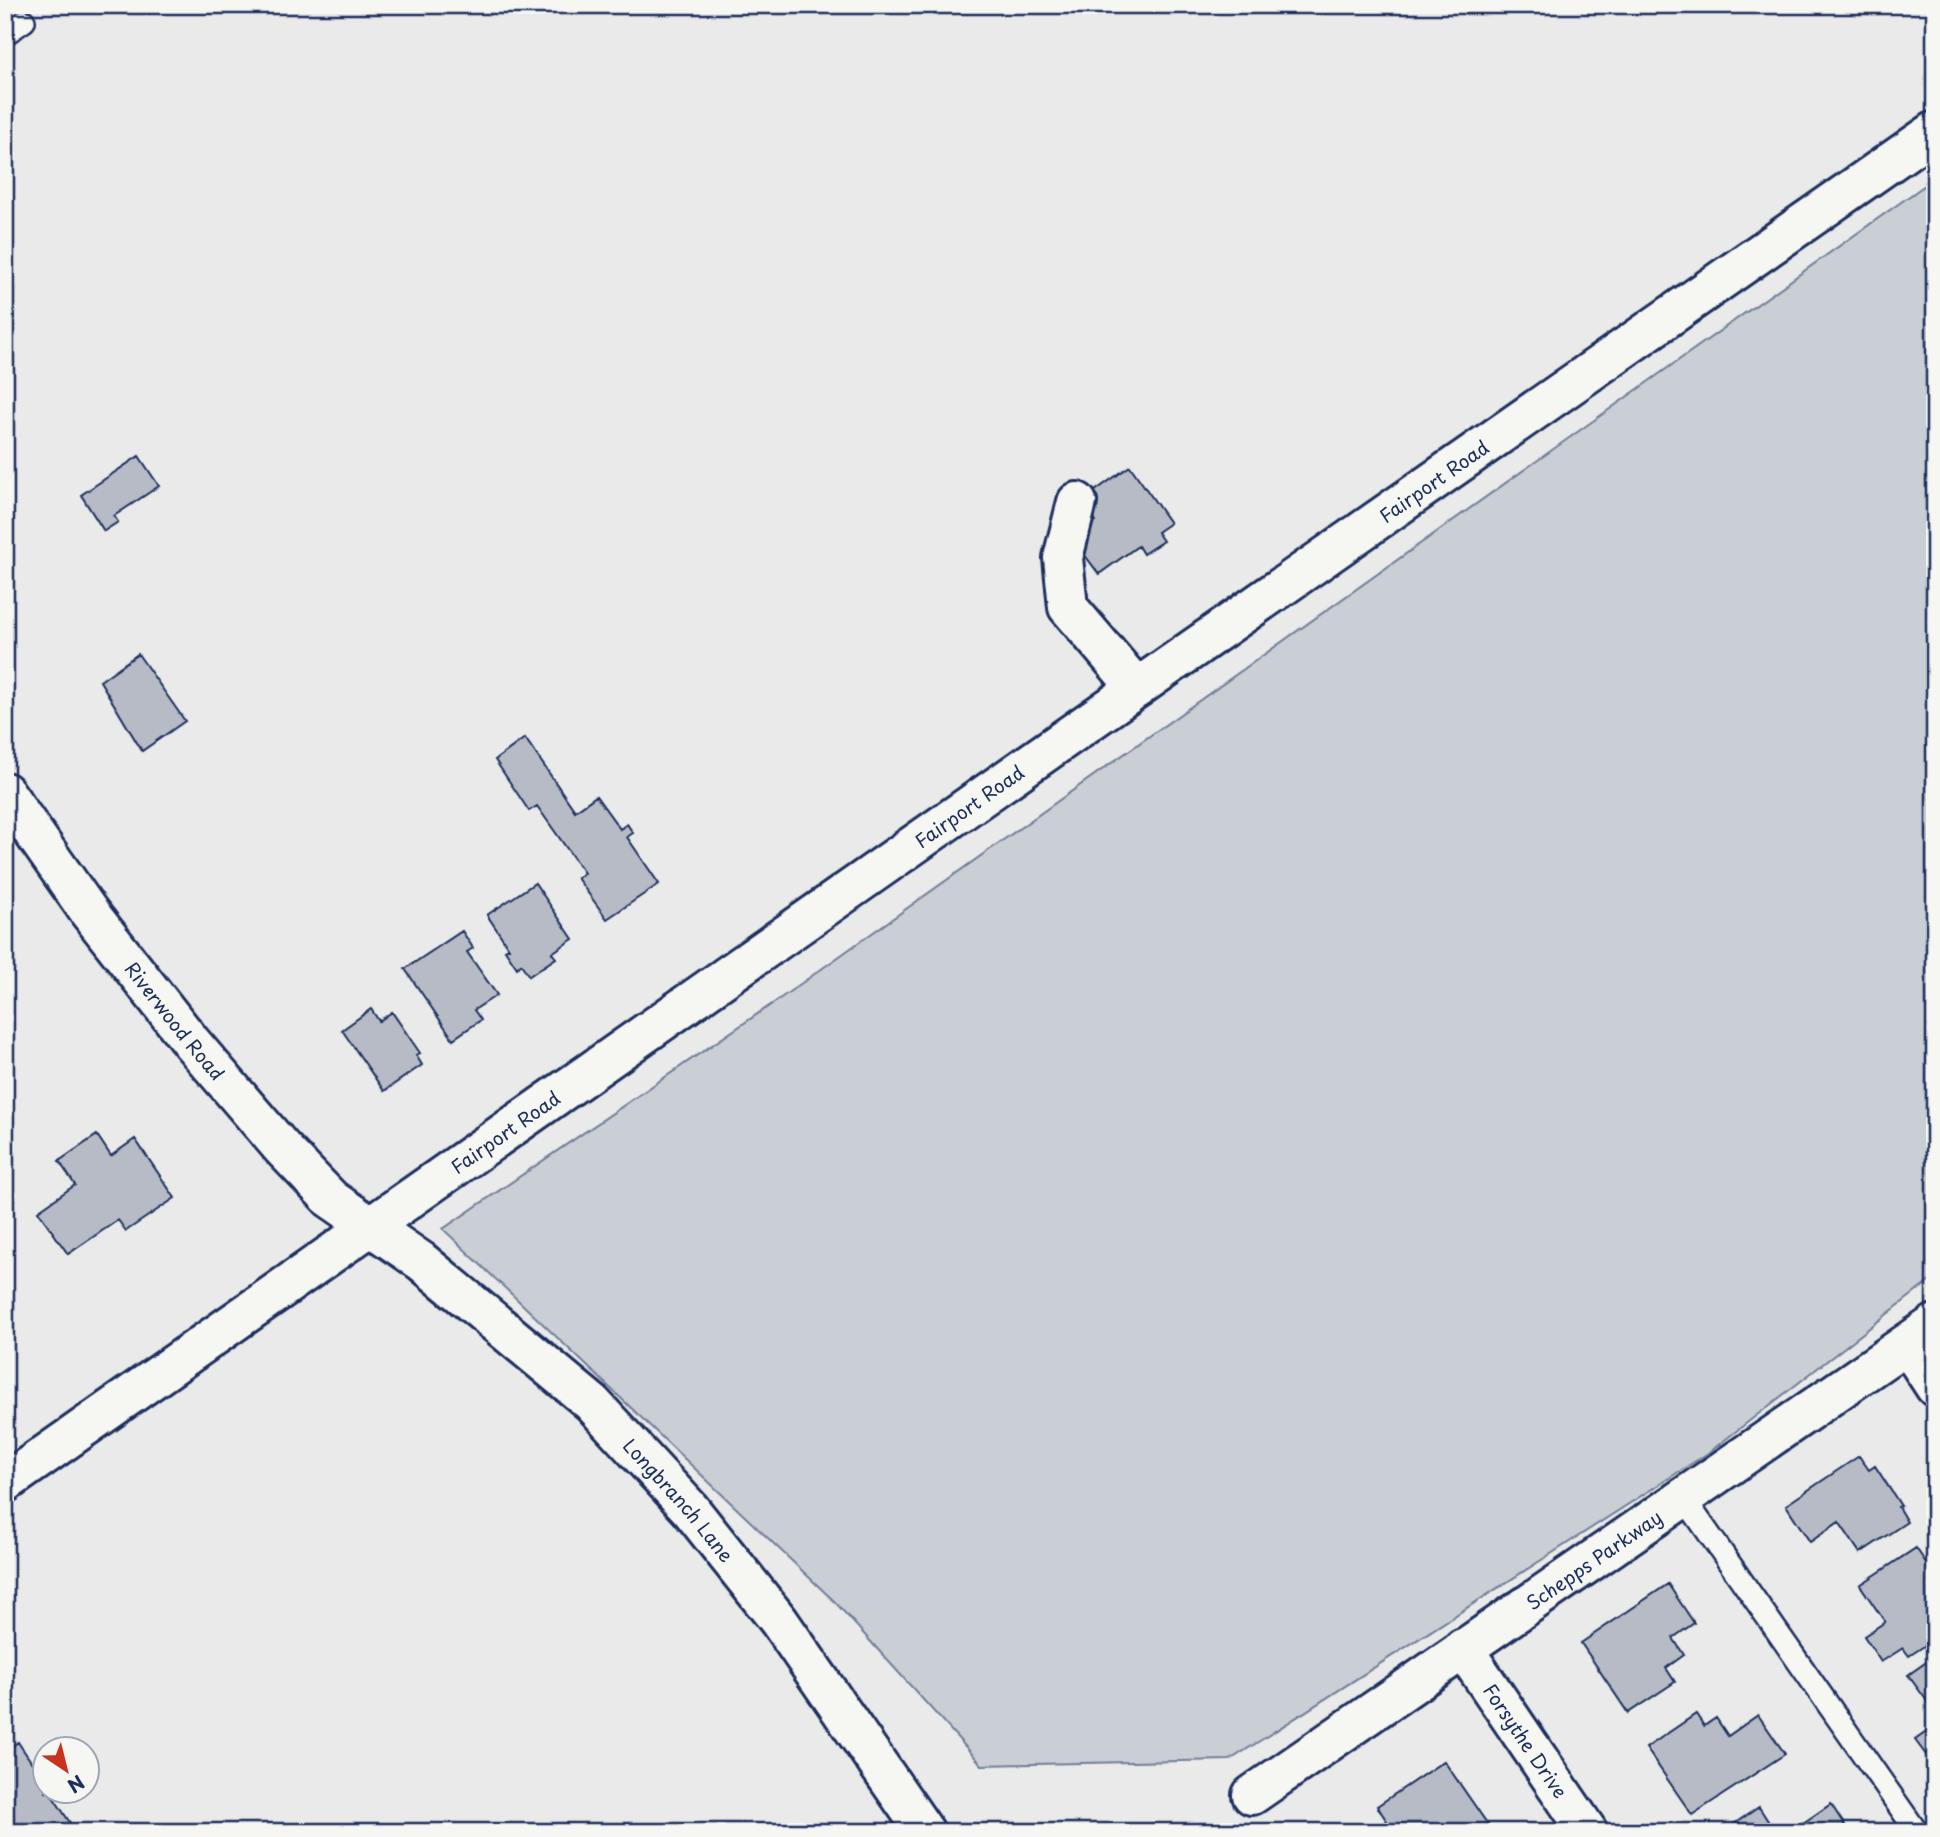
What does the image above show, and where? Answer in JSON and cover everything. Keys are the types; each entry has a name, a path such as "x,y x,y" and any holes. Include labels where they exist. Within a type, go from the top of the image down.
{"street":[{"name":"Fairport Road","path":"5,1483 1935,131"},
{"path":"1077,502 1063,558 1068,607 1137,688"},
{"name":"Riverwood Road","path":"5,792 89,912 191,1042 282,1148 331,1199 370,1228"},
{"name":"Longbranch Lane","path":"370,1228 421,1261 592,1403 690,1509 779,1621 925,1832"},
{"path":"1921,1334 1935,1387"},
{"name":"Schepps Parkway","path":"1252,1795 1921,1334"},
{"name":"Forsythe Drive","path":"1463,1648 1588,1832"}],"lane":[{"path":"5,34 24,21"},
{"path":"1684,1497 1917,1832"}],"shaded area":[{"path":"1935,178 1935,1277 1708,1453 1230,1760 982,1765 835,1602 443,1229 775,1002"}],"building":[{"path":"139,456 159,486 114,516 118,522 104,531 81,495"},
{"path":"1130,466 1170,523 1157,532 1163,541 1143,554 1138,546 1099,574 1072,538 1096,521 1081,501"},
{"path":"138,654 185,721 142,751 100,681"},
{"path":"525,738 575,811 596,796 620,829 627,824 633,833 627,837 659,884 607,919 577,878 584,873 537,806 529,811 495,760"},
{"path":"535,883 573,939 552,953 556,958 529,976 521,964 517,968 505,950 509,948 487,915"},
{"path":"462,931 473,948 467,952 497,995 474,1010 481,1020 453,1039 405,969"},
{"path":"371,1009 379,1021 392,1012 420,1053 416,1055 422,1065 384,1091 342,1030"},
{"path":"97,1135 111,1156 135,1139 175,1198 126,1231 118,1220 68,1254 38,1211 75,1185 59,1161"},
{"path":"1859,1456 1869,1470 1875,1466 1901,1506 1898,1507 1907,1522 1860,1553 1839,1522 1810,1542 1786,1505"},
{"path":"1916,1548 1935,1576 1935,1639 1909,1656 1903,1648 1881,1662 1864,1636 1885,1622 1860,1585"},
{"path":"1668,1584 1694,1623 1673,1638 1684,1655 1666,1668 1675,1682 1628,1713 1581,1643"},
{"path":"1935,1656 1935,1712 1908,1675"},
{"path":"1696,1714 1704,1726 1716,1718 1728,1736 1758,1715 1785,1754 1692,1815 1646,1748"},
{"path":"1935,1726 1935,1761 1932,1763 1915,1740"},
{"path":"18,1742 32,1763 32,1806 59,1806 76,1832 34,1832 30,1825 19,1832 5,1832 5,1751"},
{"path":"1444,1761 1493,1832 1394,1832 1377,1806"},
{"path":"1831,1804 1849,1832 1790,1832"},
{"path":"1759,1807 1775,1832 1722,1832"}]}
